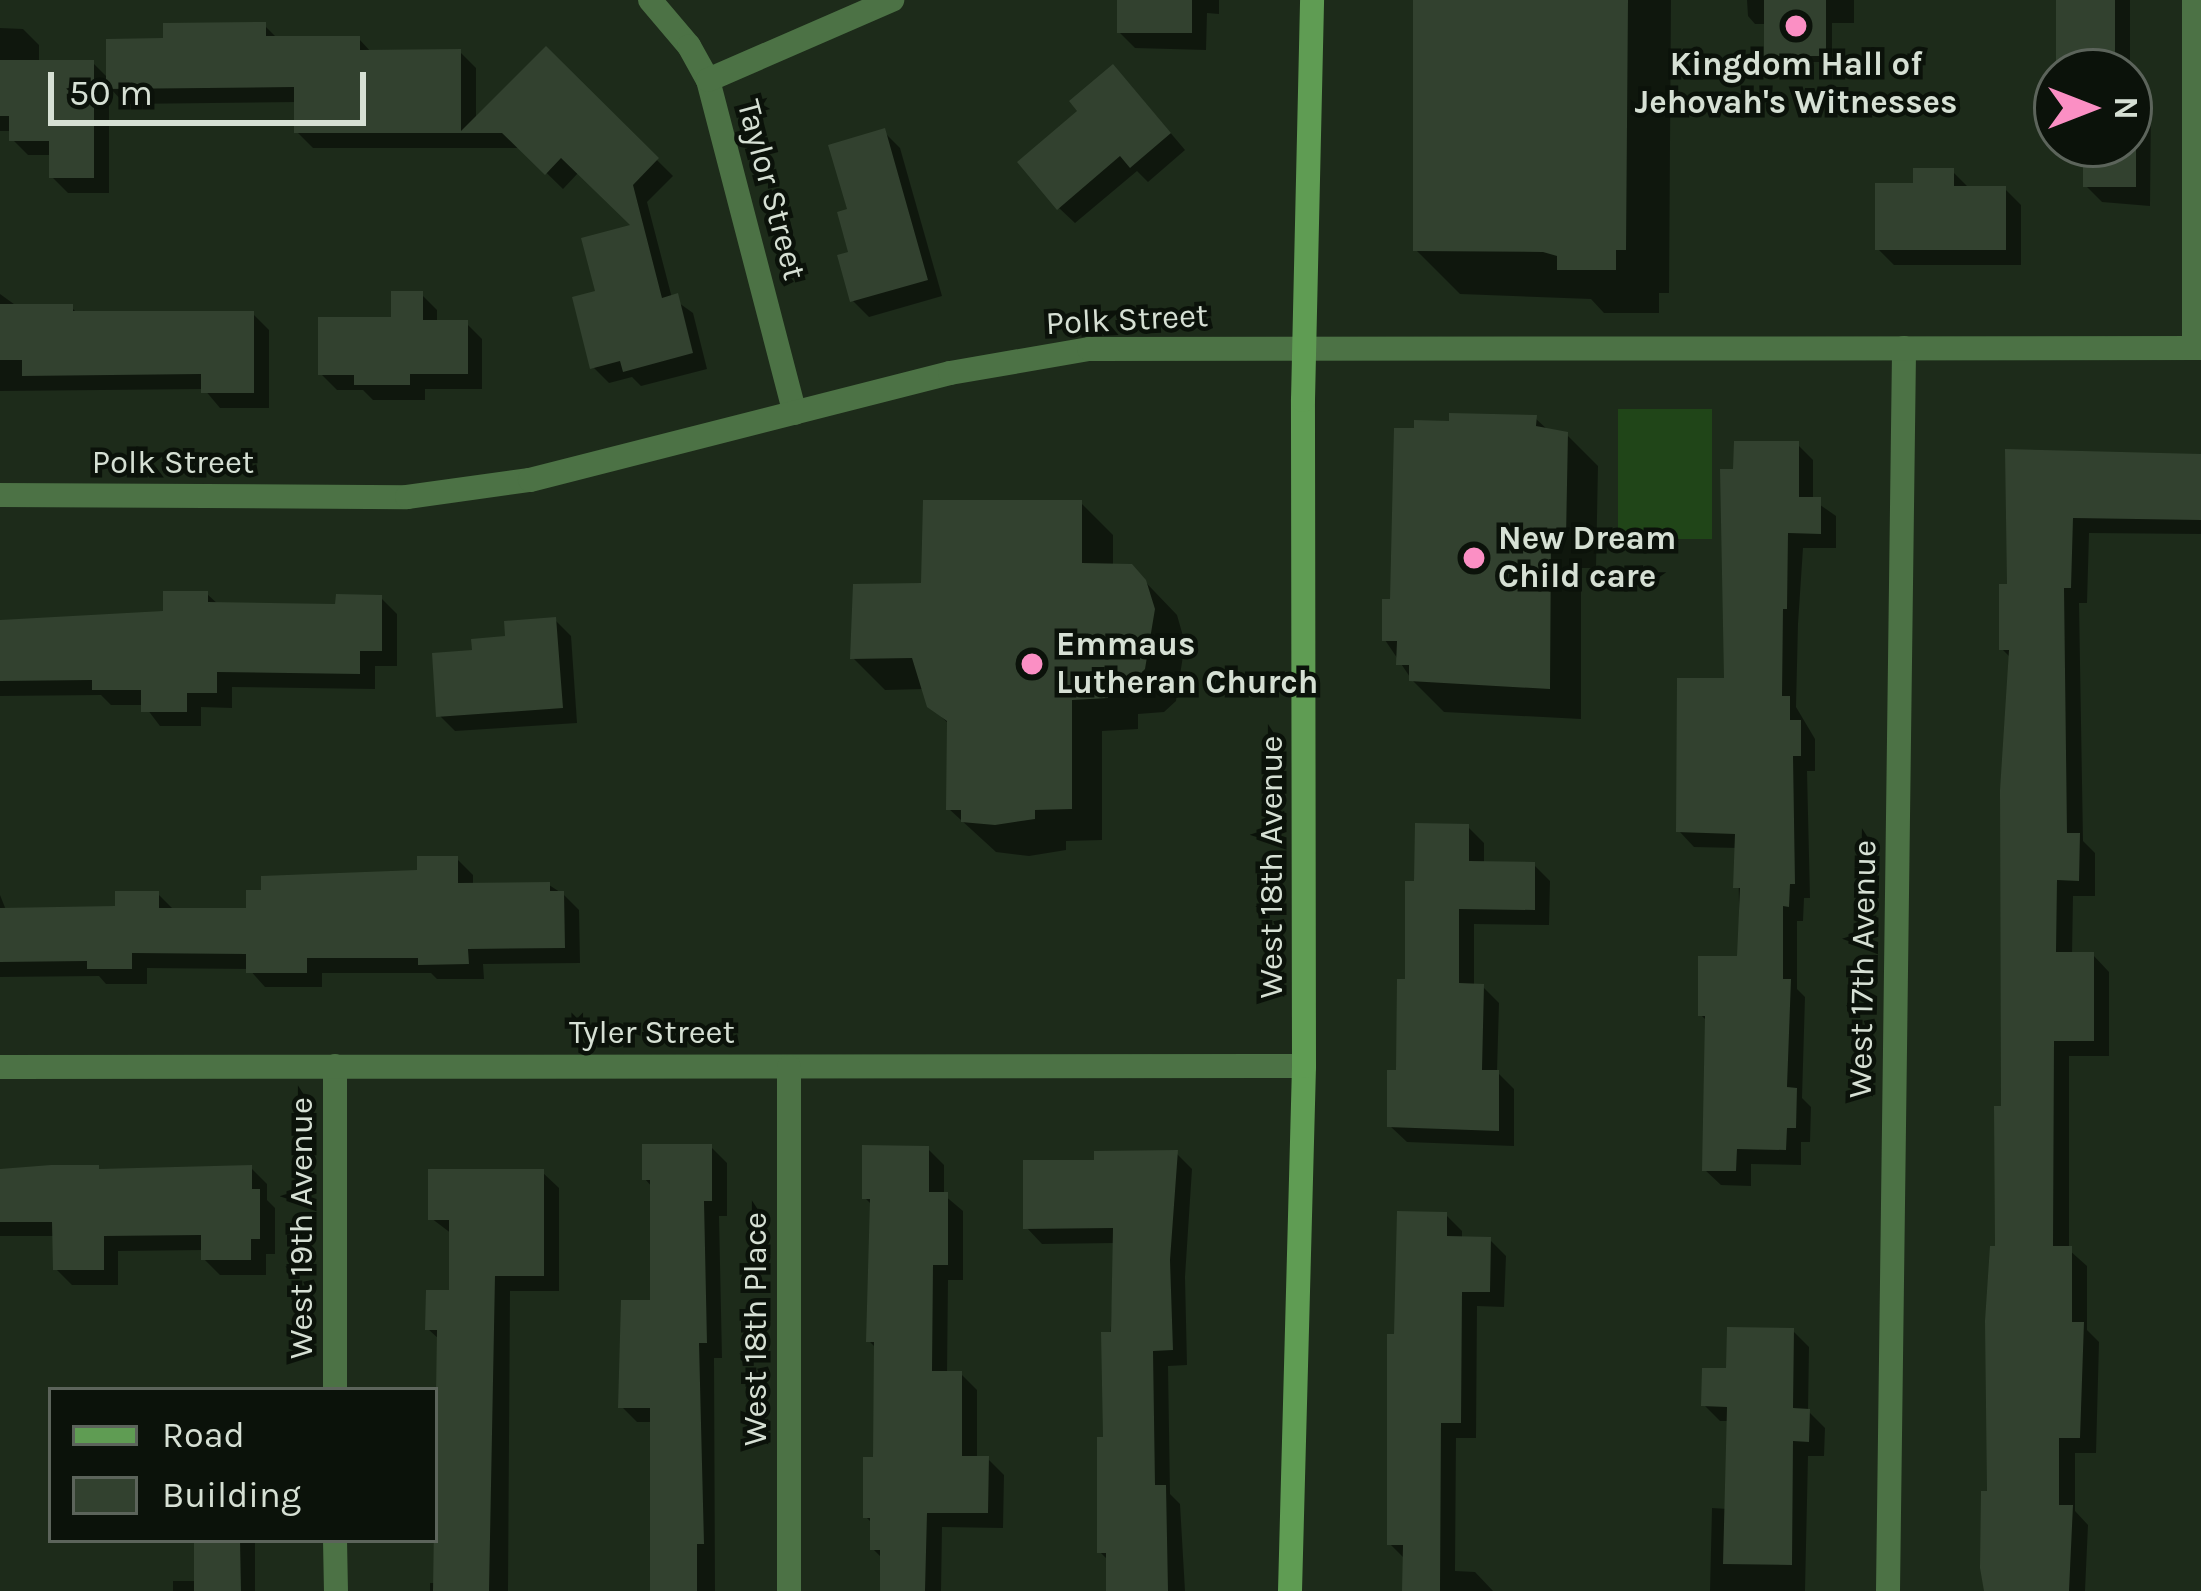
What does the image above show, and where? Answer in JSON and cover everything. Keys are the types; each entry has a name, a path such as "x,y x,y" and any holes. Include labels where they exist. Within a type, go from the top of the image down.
{"main road":[{"name":"West 18th Avenue","path":"1290,1591 1304,1066 1304,349 1312,0"}],"street":[{"name":"Taylor Street","path":"650,0 689,46 708,80 795,413"},
{"path":"708,80 892,0"},
{"path":"2194,0 2198,348"},
{"name":"West 17th Avenue","path":"1888,1591 1904,348"},
{"name":"Polk Street","path":"0,496 407,496 530,480 1055,353 2198,348"},
{"name":"Tyler Street","path":"0,1066 1304,1066"},
{"name":"West 19th Avenue","path":"335,1066 335,1387"},
{"name":"West 18th Place","path":"789,1067 789,1591"},
{"path":"335,1543 336,1591"}],"green space":[{"path":"1618,409 1712,409 1712,539 1618,539"}],"building":[{"path":"1117,0 1192,0 1192,33 1117,33"},
{"path":"1413,0 1628,0 1626,250 1616,250 1616,270 1557,270 1557,256 1543,252 1413,251"},
{"name":"Kingdom Hall of Jehovah's Witnesses","path":"1764,0 1826,0 1826,56 1764,56"},
{"path":"2056,0 2115,0 2115,48 2056,48"},
{"path":"266,22 266,36 360,36 360,50 461,49 461,131 546,46 659,158 633,185 662,298 678,293 693,353 623,372 620,361 590,369 572,297 595,291 581,238 630,225 561,158 545,175 502,133 294,133 294,87 106,89 106,39 163,38 163,23"},
{"path":"0,60 94,60 94,178 49,178 49,141 9,141 9,116 0,116"},
{"path":"1113,64 1171,133 1130,168 1120,156 1057,210 1017,162 1077,111 1069,101"},
{"path":"885,128 928,280 850,302 837,255 848,252 837,212 847,209 828,145"},
{"path":"1913,168 1954,168 1954,186 2006,186 2006,250 1875,250 1875,183 1913,183"},
{"path":"2083,168 2136,168 2136,187 2083,187"},
{"path":"391,291 423,291 423,320 468,320 468,374 410,374 410,385 354,385 354,375 318,375 318,317 391,317"},
{"path":"0,304 73,304 73,311 254,311 254,393 201,393 201,374 22,376 22,360 0,360"},
{"name":"New Dream Child care","path":"1449,413 1537,415 1536,426 1568,432 1566,538 1551,537 1550,689 1409,681 1409,665 1396,665 1397,641 1382,641 1382,599 1390,599 1394,428 1414,428 1414,420 1449,421"},
{"path":"1734,441 1799,441 1799,497 1821,497 1821,534 1788,533 1787,609 1783,609 1782,696 1790,696 1790,720 1801,720 1801,756 1793,756 1795,884 1790,884 1789,907 1783,906 1783,979 1791,979 1787,1087 1797,1088 1796,1128 1787,1128 1786,1150 1737,1149 1736,1171 1702,1171 1705,1016 1698,1016 1698,956 1737,956 1740,888 1733,888 1735,834 1676,832 1677,678 1724,678 1720,469 1733,469"},
{"path":"2005,449 2201,454 2201,520 2073,518 2071,588 2064,588 2067,833 2080,833 2079,881 2057,880 2056,952 2094,952 2094,1041 2054,1041 2053,1246 2072,1246 2072,1322 2084,1322 2080,1438 2059,1438 2059,1505 2073,1505 2069,1591 1984,1591 1980,1568 1981,1491 1987,1491 1985,1321 1990,1246 1995,1246 1994,1106 2001,1106 2000,790 2009,650 1999,650 1999,584 2007,584"},
{"name":"Emmaus Lutheran Church","path":"923,500 1082,500 1082,563 1132,564 1146,580 1155,609 1145,669 1132,682 1108,683 1108,698 1072,700 1072,809 1035,810 1035,819 995,825 961,822 961,810 946,810 947,721 927,707 912,658 850,659 853,584 921,583"},
{"path":"163,591 208,591 208,602 335,604 336,594 382,595 382,651 360,651 360,674 217,672 217,693 187,693 187,712 141,712 141,690 92,690 92,680 0,681 0,620 163,611"},
{"path":"556,617 563,708 436,717 432,653 472,650 471,639 505,636 504,621"},
{"path":"1415,823 1469,824 1469,861 1535,862 1535,910 1459,909 1459,983 1484,984 1482,1070 1499,1070 1499,1131 1387,1127 1387,1070 1396,1070 1397,979 1405,979 1405,881 1414,881"},
{"path":"417,856 458,856 458,883 550,882 550,891 564,891 565,948 468,949 469,964 418,965 418,958 307,958 307,973 246,973 246,954 132,953 132,969 87,969 87,961 0,962 0,908 115,906 115,891 159,891 159,908 246,908 246,890 261,890 261,876 417,870"},
{"path":"642,1144 712,1144 712,1201 704,1201 707,1343 699,1343 704,1544 697,1544 697,1591 650,1591 650,1408 618,1408 621,1300 650,1300 650,1180 642,1180"},
{"path":"862,1145 929,1146 929,1192 948,1192 948,1265 933,1265 932,1371 962,1371 962,1456 989,1456 988,1513 927,1513 925,1591 880,1591 880,1550 870,1550 870,1518 863,1518 863,1457 873,1457 874,1342 866,1342 870,1199 862,1199"},
{"path":"1178,1150 1170,1260 1173,1350 1153,1351 1155,1485 1166,1485 1168,1591 1106,1591 1106,1553 1097,1553 1097,1437 1103,1437 1101,1332 1111,1332 1113,1228 1023,1229 1023,1160 1094,1160 1094,1151"},
{"path":"99,1165 99,1169 252,1165 252,1189 260,1189 260,1239 251,1239 251,1260 201,1260 201,1235 104,1236 104,1270 53,1270 52,1222 0,1222 0,1169"},
{"path":"428,1169 544,1169 544,1276 495,1276 489,1591 433,1591 434,1543 438,1543 437,1330 425,1330 426,1290 449,1290 449,1220 428,1220"},
{"path":"1397,1211 1447,1212 1447,1236 1491,1237 1490,1292 1462,1292 1461,1423 1441,1423 1440,1591 1402,1591 1403,1545 1387,1545 1387,1334 1394,1334"},
{"path":"1727,1327 1794,1328 1793,1408 1810,1409 1809,1442 1793,1441 1792,1565 1723,1564 1727,1407 1701,1406 1702,1368 1726,1368"},
{"path":"194,1543 240,1543 241,1591 194,1591"}],"place":[{"name":"Kingdom Hall of Jehovah's Witnesses","path":"1796,26"},
{"name":"New Dream Child care","path":"1474,558"},
{"name":"Emmaus Lutheran Church","path":"1032,664"}]}
